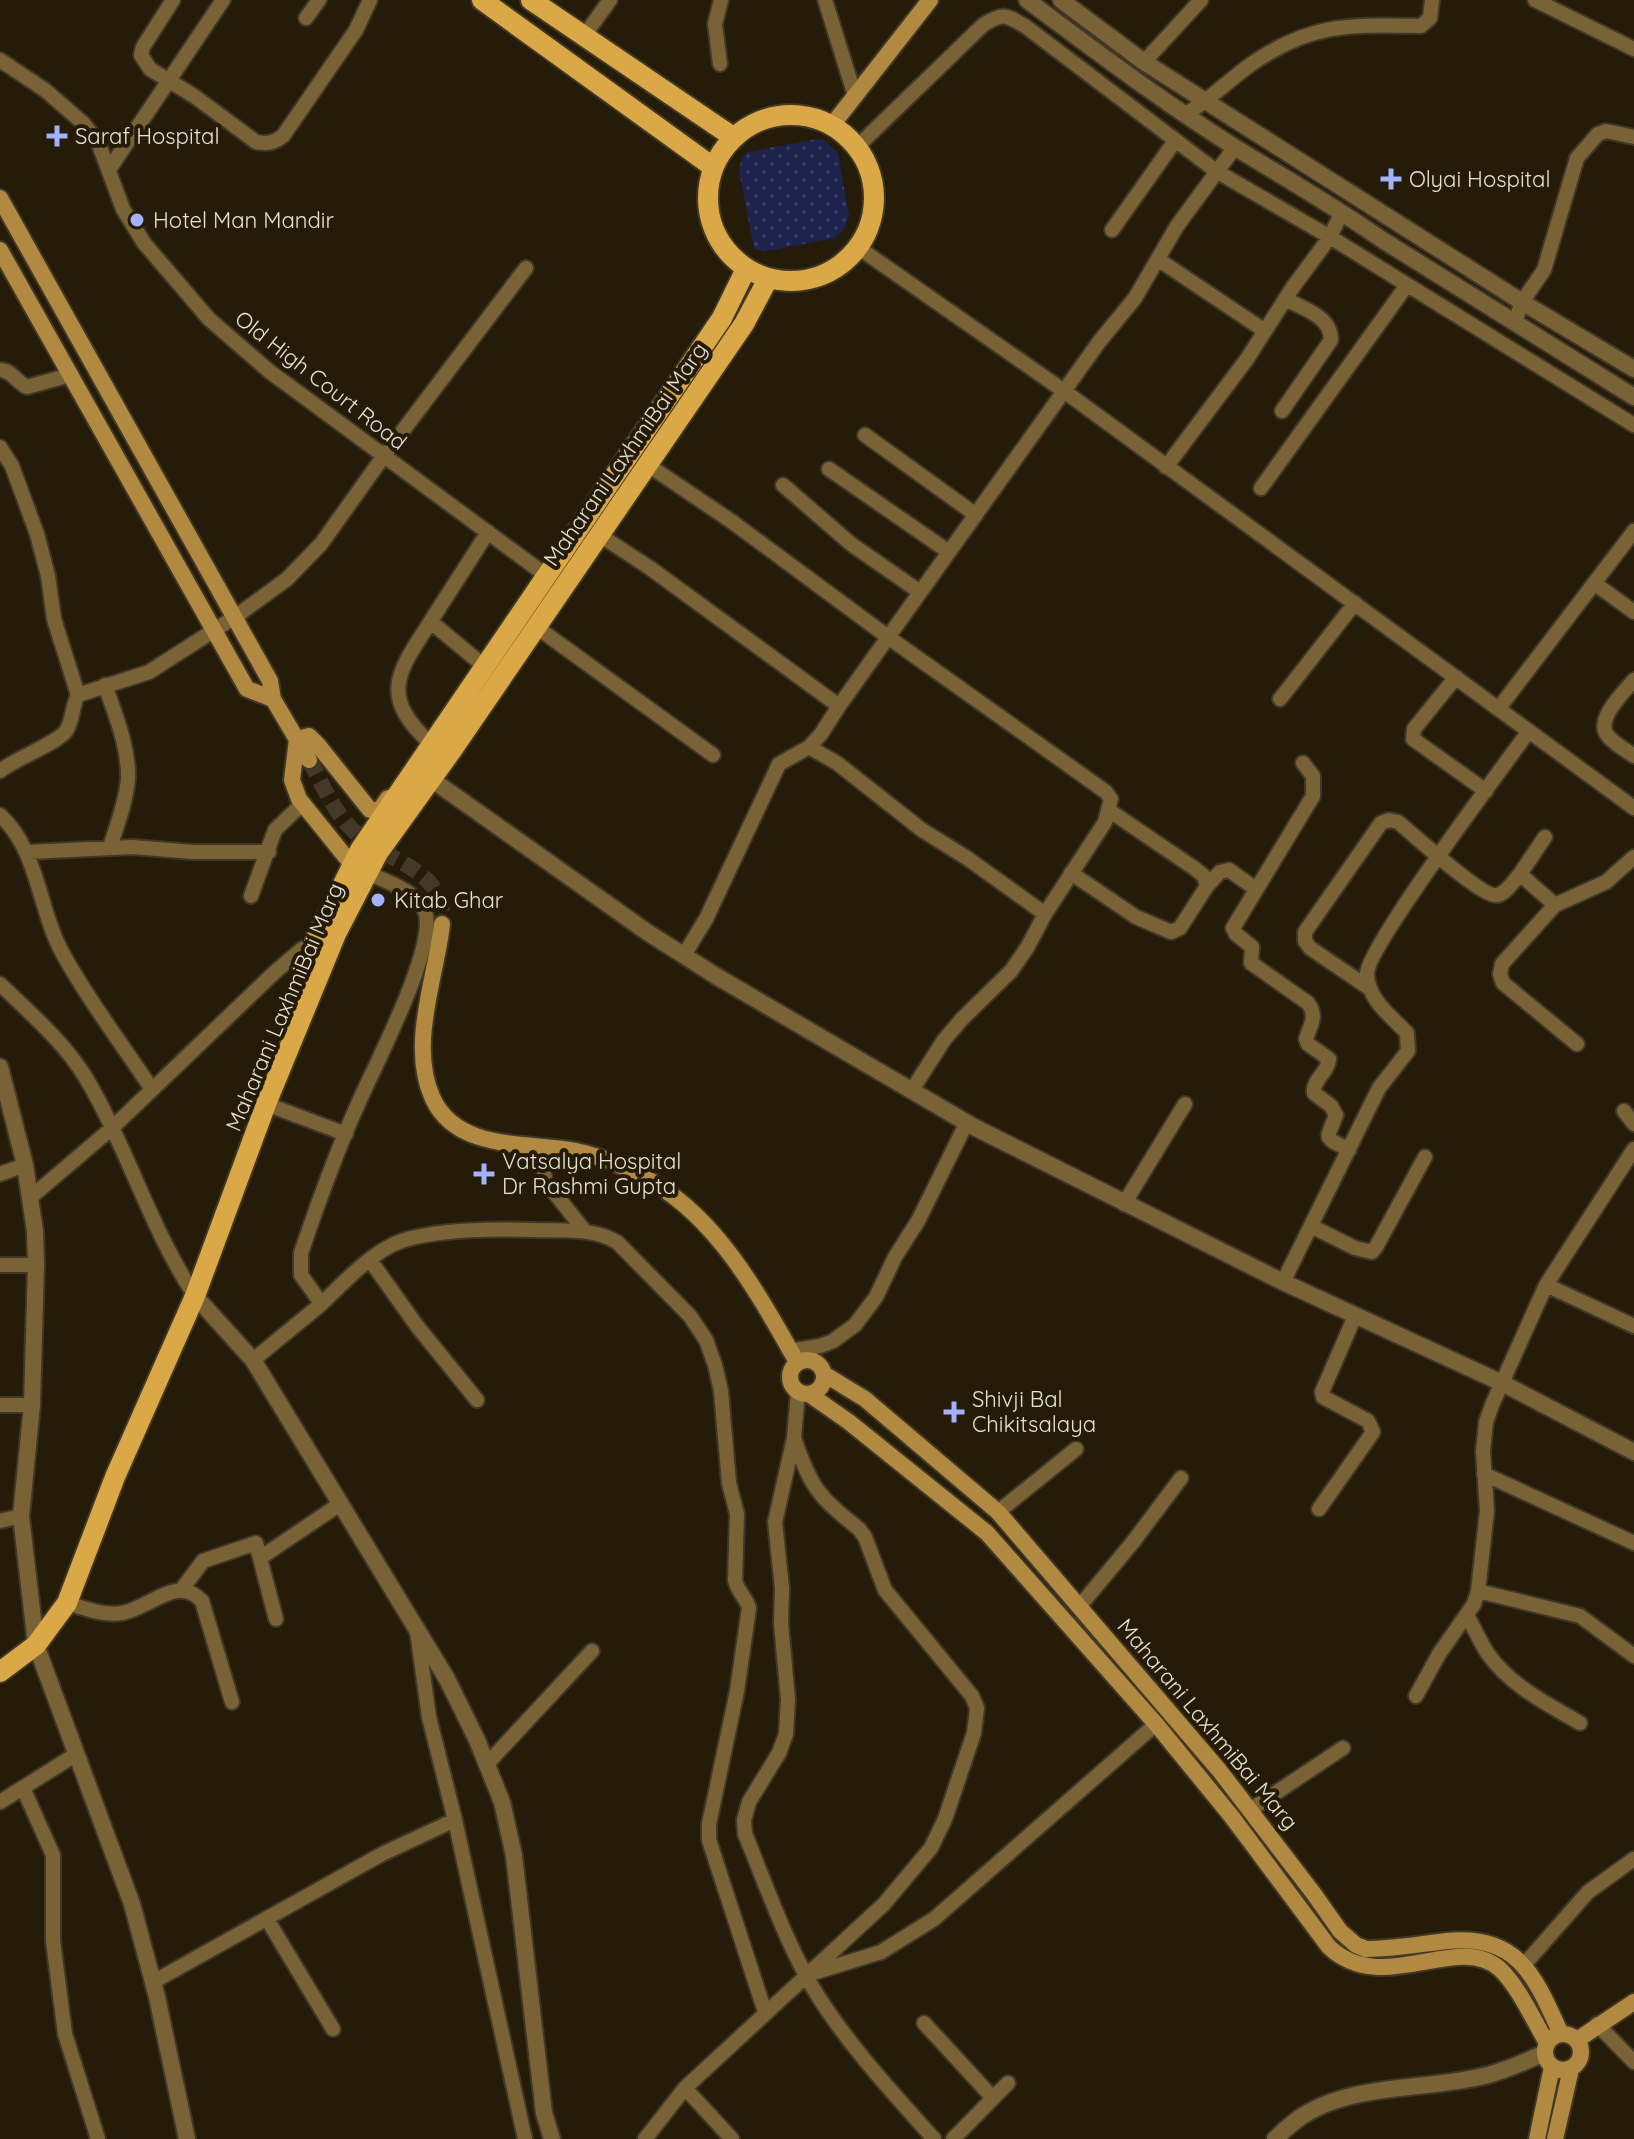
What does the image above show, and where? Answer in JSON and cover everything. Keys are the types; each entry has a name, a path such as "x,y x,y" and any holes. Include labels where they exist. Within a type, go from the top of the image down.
{"main road":[{"path":"482,0 713,167"},
{"path":"531,0 733,137"},
{"path":"833,124 930,0"},
{"path":"784,114 812,116 833,124 858,146 870,170 875,197 871,224 859,248 841,266 818,277 793,282 768,279 746,269 729,254 716,234 709,213 708,189 713,167 733,137 756,121 784,114"},
{"path":"0,198 235,617 270,681 273,699 309,760"},
{"path":"0,250 247,689 273,699"},
{"path":"297,739 309,736 374,812 380,810 408,769 425,771 431,744 722,318 746,269"},
{"name":"Maharani LaxhmiBai Marg","path":"0,1672 36,1645 67,1603 115,1477 195,1296 266,1104 360,870 378,853 425,771 535,626 648,465 744,324 768,279"},
{"path":"297,739 292,780 303,803 360,870 314,943"},
{"path":"442,924 424,1032 424,1061 433,1100 445,1117 495,1143 563,1149 625,1167 688,1207 722,1246 771,1315 793,1356 789,1378 803,1393 849,1422 987,1533 1156,1724 1232,1817 1329,1947 1362,1967 1376,1968 1448,1958 1470,1958 1490,1963 1506,1976 1556,2047 1561,2071 1571,2069"},
{"name":"Maharani LaxhmiBai Marg","path":"793,1356 814,1360 824,1374 865,1399 998,1512 1170,1710 1250,1810 1340,1931 1356,1945 1366,1949 1468,1940 1501,1947 1524,1965 1547,2004 1556,2047"},
{"path":"803,1393 822,1385 824,1374"},
{"path":"1537,2139 1556,2047 1634,2002"},
{"path":"1555,2139 1571,2069 1581,2056 1556,2047"}],"street":[{"path":"173,0 141,55 150,69 256,142 275,141 283,136 356,30 370,0"},
{"path":"110,168 223,0"},
{"path":"306,18 319,0"},
{"path":"584,36 610,0"},
{"path":"720,64 715,24 721,0"},
{"path":"825,0 855,96"},
{"path":"1027,0 1131,78 1235,147 1634,397"},
{"path":"1061,0 1144,62 1522,302 1634,369"},
{"path":"1144,62 1201,0"},
{"path":"1186,114 1207,101 1241,72 1290,41 1344,25 1421,26 1427,24 1430,18 1432,0"},
{"path":"1535,0 1634,49"},
{"path":"858,146 983,25 995,17 1007,15 1216,171 1330,237 1634,425"},
{"name":"Old High Court Road","path":"0,60 45,90 83,123 98,142 123,209 144,243 209,319 269,371 547,576"},
{"path":"1515,322 1522,302 1544,270 1577,158 1598,134 1606,131 1634,137"},
{"path":"1112,230 1175,141"},
{"path":"684,955 712,908 779,764 790,755 809,747 821,734 1064,391 1135,298 1177,226 1235,147"},
{"path":"1166,467 1247,359 1330,237 1342,212"},
{"path":"859,248 1064,391 1634,808"},
{"path":"1159,260 1265,331"},
{"path":"78,695 149,672 235,617 287,579 321,544 526,268"},
{"path":"1261,488 1407,285"},
{"path":"1282,411 1331,340 1327,322 1285,299"},
{"path":"0,370 9,371 20,384 27,387 70,375"},
{"path":"865,435 976,515"},
{"path":"0,447 12,466 37,534 48,576 54,619 78,695 66,731 0,771"},
{"path":"648,465 731,521 1106,792 1111,799 1110,811 1027,948 1011,971 944,1040 912,1090"},
{"path":"829,469 949,552"},
{"path":"783,485 851,544 920,592"},
{"path":"1499,708 1634,531"},
{"path":"431,744 405,716 398,685 400,670 488,532"},
{"path":"598,534 650,568 839,706"},
{"path":"1594,583 1634,612"},
{"path":"1280,699 1355,603"},
{"path":"431,622 484,666"},
{"path":"535,626 713,755"},
{"path":"1456,677 1414,729 1413,739 1486,791"},
{"path":"1634,680 1604,720 1604,729 1606,735 1634,756"},
{"path":"105,685 126,755 128,777 122,811 110,847"},
{"path":"1369,988 1368,963 1439,856 1529,731"},
{"path":"809,747 837,763 922,830 1045,914"},
{"path":"1303,763 1313,776 1313,796 1233,928 1252,947 1251,963 1312,1008 1314,1020 1306,1039 1308,1044 1329,1059 1326,1070 1315,1083 1314,1093 1331,1106 1336,1115 1327,1130 1330,1140 1349,1150"},
{"path":"425,771 684,955 967,1122 1124,1204 1283,1282 1502,1383 1634,1452"},
{"path":"251,896 275,830 303,803"},
{"path":"1110,811 1194,868 1204,876 1207,886"},
{"path":"0,815 28,852 45,914 63,953 151,1088"},
{"path":"1283,1282 1379,1088 1408,1051 1409,1042 1407,1033 1369,988 1310,948 1305,941 1305,932 1381,823 1389,820 1398,822 1463,877 1491,895 1505,891 1545,837"},
{"path":"28,852 110,847 224,853 269,852"},
{"path":"1577,1044 1503,983 1500,974 1502,964 1555,905 1606,882 1634,857"},
{"path":"321,1303 301,1275 301,1253 346,1134 412,983 427,927 426,911 419,902 401,889 360,870"},
{"path":"1071,873 1136,917 1171,932 1180,928 1207,886 1220,872 1229,870 1256,889"},
{"path":"1520,874 1555,905"},
{"path":"30,1198 112,1128 275,972 302,949 336,934"},
{"path":"0,984 70,1055 85,1078 112,1128 164,1244 195,1296 253,1360 447,1679 502,1802 514,1856 544,2113 552,2139"},
{"path":"0,1067 25,1165 36,1265 32,1405 21,1516 36,1645 132,1904 153,1982 187,2139"},
{"path":"266,1104 346,1134"},
{"path":"1124,1204 1185,1104"},
{"path":"1624,1111 1634,1124"},
{"path":"793,1356 833,1341 855,1325 876,1297 949,1162 967,1122"},
{"path":"542,1148 545,1181 584,1230"},
{"path":"1416,1696 1439,1654 1467,1615 1478,1591 1487,1511 1484,1474 1486,1422 1546,1285 1634,1149"},
{"path":"1311,1226 1355,1248 1372,1252 1425,1157"},
{"path":"0,1174 25,1165"},
{"path":"253,1360 370,1260 397,1243 476,1231 584,1230 607,1236 617,1242 690,1316 706,1340 718,1378 729,1483 737,1514 735,1580 737,1588 747,1600 750,1617 709,1824 709,1840 765,2012"},
{"path":"370,1260 417,1326 477,1400"},
{"path":"0,1265 36,1265"},
{"path":"1546,1285 1634,1326"},
{"path":"1319,1509 1373,1432 1368,1421 1323,1397 1322,1392 1355,1316"},
{"path":"803,1393 775,1522 788,1700 786,1734 779,1753 749,1802 744,1820 745,1834 806,1976 819,1999 887,2086 934,2139"},
{"path":"0,1405 32,1405"},
{"path":"645,2139 685,2088 884,1904 931,1848 945,1819 974,1733 977,1708 972,1696 885,1590 859,1529 816,1490 808,1478 794,1438"},
{"path":"998,1512 1076,1449"},
{"path":"1484,1474 1634,1543"},
{"path":"1079,1607 1181,1478"},
{"path":"260,1558 340,1504"},
{"path":"0,1521 21,1516"},
{"path":"67,1603 96,1612 125,1613 182,1589 203,1561 256,1543 276,1619"},
{"path":"182,1589 193,1591 202,1601 232,1702"},
{"path":"1478,1591 1580,1616 1634,1656"},
{"path":"1467,1615 1489,1655 1510,1678 1528,1693 1580,1723"},
{"path":"417,1631 429,1717 455,1820 525,2139"},
{"path":"487,1764 592,1651"},
{"path":"806,1976 881,1952 934,1919 1156,1724"},
{"path":"1250,1810 1343,1748"},
{"path":"0,1802 75,1755"},
{"path":"23,1788 53,1855 53,1941 65,2034 98,2139"},
{"path":"153,1982 382,1854 455,1820"},
{"path":"1524,1965 1588,1892 1634,1859"},
{"path":"267,1919 333,2029"},
{"path":"924,2023 993,2098"},
{"path":"1597,2024 1634,2062"},
{"path":"1275,2139 1299,2118 1320,2107 1363,2093 1437,2085 1489,2075 1556,2047"},
{"path":"953,2139 1008,2083"},
{"path":"685,2088 732,2139"}],"shaded area":[{"path":"824,140 838,153 849,216 844,229 835,238 767,251 754,249 739,170 742,157 748,152"}],"tunnel":[{"path":"309,760 349,826 367,842 425,878 434,888 441,902 442,924"}],"place":[{"name":"Saraf Hospital","path":"57,136"},
{"name":"Olyai Hospital","path":"1391,179"},
{"name":"Hotel Man Mandir","path":"137,220"},
{"name":"Kitab Ghar","path":"378,900"},
{"name":"Vatsalya Hospital Dr Rashmi Gupta","path":"484,1174"},
{"name":"Shivji Bal Chikitsalaya","path":"954,1412"}]}
